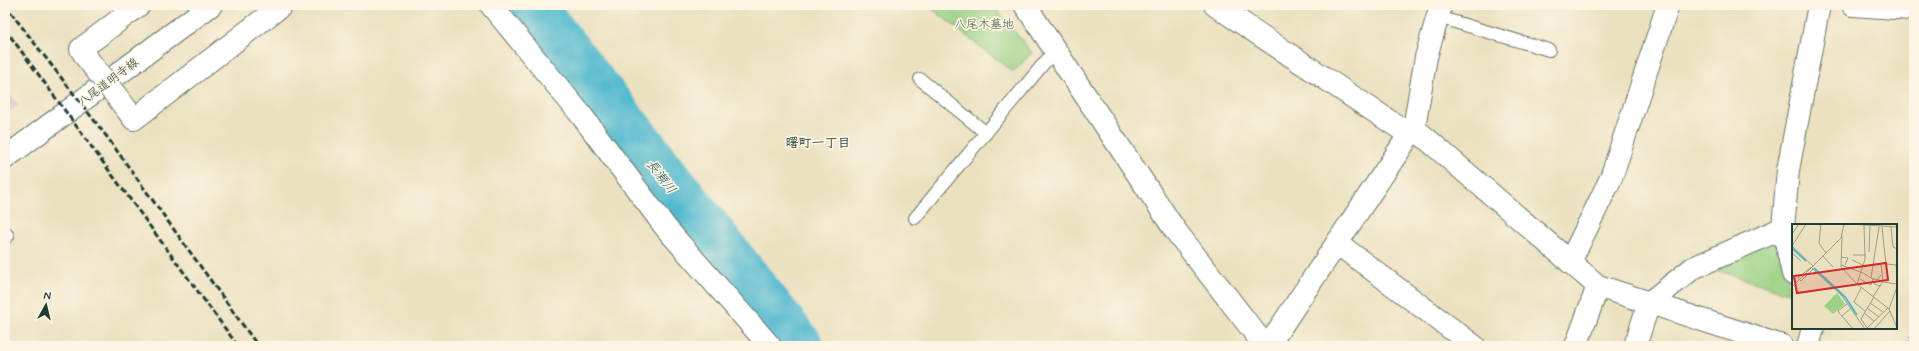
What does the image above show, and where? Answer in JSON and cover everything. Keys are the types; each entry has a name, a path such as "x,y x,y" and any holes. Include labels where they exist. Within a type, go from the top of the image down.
{"street":[{"path":"139,5 82,49 86,57 134,119 282,5"},
{"name":"八尾道明寺線","path":"5,158 211,5"},
{"path":"491,5 582,116 666,228 770,346"},
{"path":"1025,5 1175,230 1265,346"},
{"path":"1215,5 1412,132 1598,286 1782,346"},
{"path":"1570,262 1611,178 1668,5"},
{"path":"1792,269 1783,228 1788,170 1819,5"},
{"path":"1853,5 1912,8"},
{"path":"1268,346 1412,132 1426,57 1439,11"},
{"path":"1635,346 1649,303 1693,268 1783,228"},
{"path":"1338,243 1474,346"},
{"path":"1576,346 1598,286"},
{"path":"1808,346 1813,329"}],"lane":[{"path":"1439,11 1549,50"},
{"path":"915,218 1055,50"},
{"path":"920,78 986,133"},
{"path":"5,232 8,236 5,238"}],"path":[{"path":"1909,346 1914,317"}],"shaded area":[{"path":"5,88 19,105 5,115"}],"green space":[{"name":"八尾木墓地","path":"927,5 993,5 1032,53 1013,72"},
{"path":"1774,240 1786,271 1788,293 1710,268"}],"waterway":[{"name":"長瀬川","path":"528,5 797,346"}],"railway":[{"path":"5,5 107,137 258,346"},
{"path":"5,29 238,346"}],"district":[{"name":"曙町一丁目","path":"818,142"}]}
